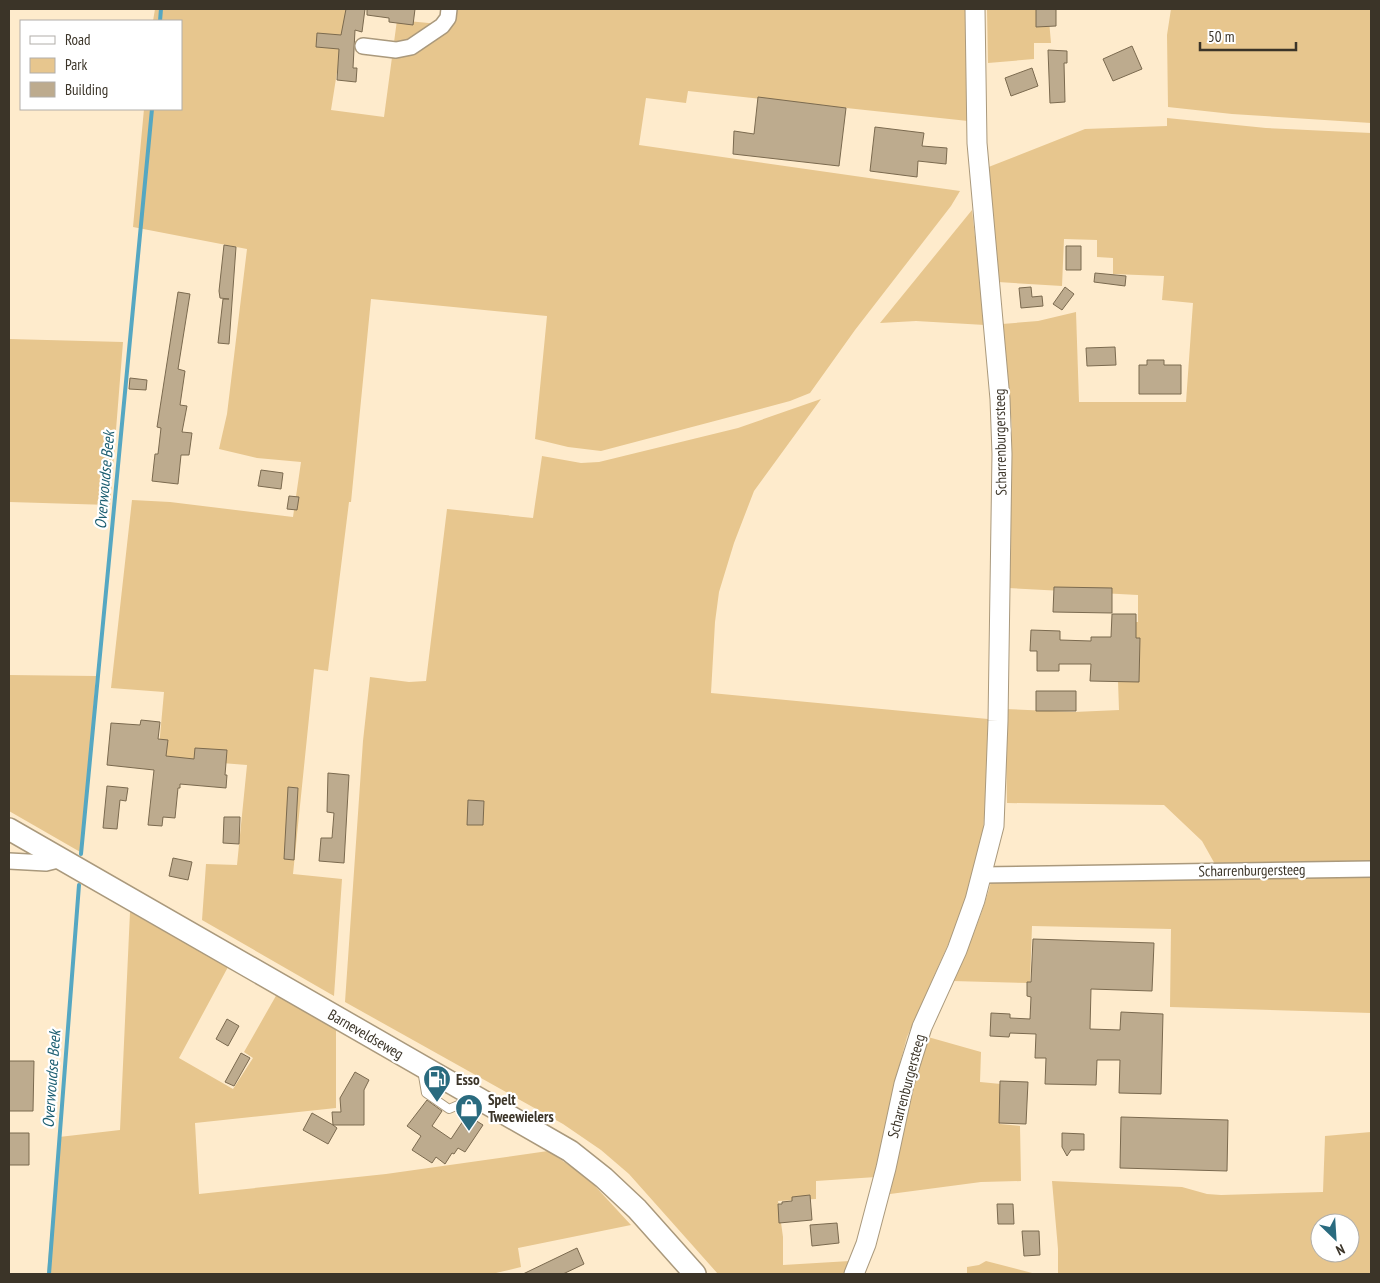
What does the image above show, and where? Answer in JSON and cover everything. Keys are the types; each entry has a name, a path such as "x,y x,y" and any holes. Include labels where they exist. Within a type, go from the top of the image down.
{"main road":[{"name":"Barneveldseweg","path":"9,829 570,1151 604,1178 637,1209 695,1274"}],"street":[{"path":"363,46 396,50 411,47 442,26 448,18 449,9"},
{"name":"Scharrenburgersteeg","path":"854,1274 866,1244 886,1168 904,1084 922,1027 957,950 982,875 994,826 998,721 1002,454 1000,399 977,143 975,9"},
{"path":"9,861 46,863 62,859"},
{"name":"Scharrenburgersteeg","path":"982,875 1371,869"}],"green space":[{"path":"155,9 347,9 331,110 384,117 397,20 439,24 441,9 967,9 968,121 688,91 686,103 646,98 639,145 960,191 951,206 855,330 810,393 790,401 601,451 568,447 535,439 547,316 371,299 351,502 349,502 328,671 314,669 293,874 342,879 334,996 202,920 206,864 237,865 247,765 158,758 164,692 111,688 132,500 170,502 293,517 301,462 257,458 219,449 227,414 247,249 133,227 144,110 182,110 182,20 153,20"},
{"path":"987,9 1048,9 1051,43 1034,43 1034,59 988,63"},
{"path":"1171,9 1371,9 1371,123 1232,114 1168,107 1167,35"},
{"path":"1167,118 1266,128 1371,133 1371,863 1216,866 1202,841 1164,805 1007,803 1005,709 1074,712 1119,710 1116,622 1138,622 1138,595 1008,588 1012,427 1002,324 1038,321 1076,312 1079,402 1186,402 1193,303 1162,300 1164,276 1113,274 1113,258 1097,257 1097,240 1064,239 1062,286 998,282 986,168 1085,129 1167,126"},
{"path":"972,210 985,325 916,321 880,323"},
{"path":"9,339 123,342 110,505 9,502"},
{"path":"821,399 754,491 734,543 719,592 715,622 711,693 988,719 983,834 963,911 907,1037 896,1078 876,1177 816,1181 816,1199 778,1201 783,1237 783,1265 850,1261 845,1274 718,1274 629,1174 601,1150 563,1124 345,1002 363,741 370,677 409,682 426,681 447,509 533,518 542,456 581,463 599,462 738,428"},
{"path":"9,675 96,676 82,853 9,811"},
{"path":"1371,872 1371,1013 1170,1007 1171,929 1032,926 1030,983 952,981 975,931 992,878"},
{"path":"130,912 228,967 179,1058 233,1089 253,1058 244,1052 277,994 336,1028 336,1108 195,1123 199,1194 386,1174 548,1151 594,1185 631,1225 518,1248 521,1267 492,1274 47,1274 59,1137 120,1130"},
{"path":"928,1037 981,1052 980,1082 1001,1084 1000,1124 1020,1126 1021,1181 981,1182 890,1194 911,1086"},
{"path":"1371,1132 1371,1274 1058,1274 1058,1249 1052,1181 1182,1187 1207,1194 1221,1195 1323,1192 1325,1136"},
{"path":"986,1261 1036,1274 967,1274 967,1267 979,1265"}],"building":[{"path":"346,9 365,9 362,32 355,30 353,68 357,68 356,82 337,80 339,49 316,47 317,33 341,35"},
{"path":"367,9 415,9 413,25 389,22 389,18 367,15"},
{"path":"1036,9 1056,9 1056,26 1036,27"},
{"path":"1132,46 1142,69 1113,81 1103,59"},
{"path":"1048,50 1067,51 1067,63 1064,63 1065,102 1050,103"},
{"path":"1032,68 1038,86 1011,96 1005,78"},
{"path":"758,97 846,108 839,166 733,154 734,131 754,134"},
{"path":"875,127 924,133 922,146 947,148 946,164 918,161 917,177 870,171"},
{"path":"224,245 236,247 229,344 218,343 223,299 229,299 220,298 219,291"},
{"path":"1066,246 1081,246 1081,270 1066,270"},
{"path":"1095,273 1126,276 1125,286 1094,282"},
{"path":"1031,287 1032,297 1042,296 1043,306 1021,308 1019,288"},
{"path":"1065,287 1074,294 1062,310 1053,304"},
{"path":"178,292 190,294 178,369 185,371 180,405 187,406 182,432 192,433 189,455 181,455 178,484 152,481 155,454 158,454 161,428 157,427"},
{"path":"1115,347 1116,365 1087,366 1086,348"},
{"path":"1147,360 1164,360 1164,365 1181,365 1181,394 1139,394 1139,365 1147,365"},
{"path":"130,378 147,380 146,390 129,389"},
{"path":"261,470 283,473 281,489 258,486"},
{"path":"289,496 299,497 297,510 287,509"},
{"path":"1054,587 1112,588 1112,613 1053,612"},
{"path":"1112,614 1136,614 1136,638 1140,638 1139,682 1090,681 1091,664 1059,664 1059,671 1037,671 1037,651 1030,651 1031,630 1060,631 1060,640 1091,641 1091,637 1111,637"},
{"path":"1036,691 1076,691 1076,711 1036,711"},
{"path":"141,720 160,722 158,739 168,740 166,756 194,759 195,748 227,750 226,788 180,784 175,818 163,817 162,826 148,825 154,770 107,765 111,723 140,725"},
{"path":"328,773 349,775 344,863 319,861 321,838 332,838 334,813 327,812"},
{"path":"107,786 128,788 126,801 120,800 117,829 103,828"},
{"path":"288,787 298,788 294,860 284,859"},
{"path":"468,800 484,801 483,825 467,825"},
{"path":"224,817 240,817 239,844 223,843"},
{"path":"173,858 192,862 188,880 169,876"},
{"path":"1033,939 1154,943 1152,991 1091,989 1090,1029 1120,1030 1121,1012 1163,1014 1161,1094 1119,1093 1120,1060 1097,1060 1096,1085 1045,1084 1046,1058 1035,1058 1036,1034 1010,1033 1009,1037 990,1036 991,1013 1010,1014 1010,1018 1030,1019 1031,997 1027,996 1027,982 1031,982"},
{"path":"227,1019 239,1026 228,1046 216,1039"},
{"path":"241,1053 250,1058 234,1086 225,1082"},
{"path":"9,1061 34,1061 33,1111 9,1111"},
{"path":"355,1072 369,1080 364,1090 364,1125 333,1125 332,1112 341,1112 340,1098"},
{"path":"1000,1081 1028,1082 1026,1124 999,1123"},
{"path":"427,1100 442,1111 432,1126 451,1139 467,1115 483,1125 465,1152 458,1148 454,1154 452,1153 445,1164 436,1157 432,1163 412,1150 421,1136 407,1126"},
{"path":"312,1113 337,1128 328,1144 303,1130"},
{"path":"1121,1117 1228,1120 1227,1171 1120,1168"},
{"path":"9,1133 29,1133 29,1165 9,1165"},
{"path":"1062,1133 1084,1134 1084,1150 1071,1150 1067,1156 1062,1147"},
{"path":"810,1195 812,1220 779,1223 778,1204 792,1201 792,1197"},
{"path":"997,1204 1013,1204 1014,1224 998,1224"},
{"path":"837,1223 839,1243 812,1246 810,1225"},
{"path":"1022,1231 1039,1231 1040,1255 1024,1256"},
{"path":"577,1248 584,1264 563,1274 523,1274"}],"waterway":[{"name":"Overwoudse Beek","path":"160,20 161,9"},
{"name":"Overwoudse Beek","path":"81,854 152,110"},
{"name":"Overwoudse Beek","path":"49,1274 79,885"}],"place":[{"name":"Esso","path":"437,1103"},
{"name":"Spelt Tweewielers","path":"469,1132"}]}
